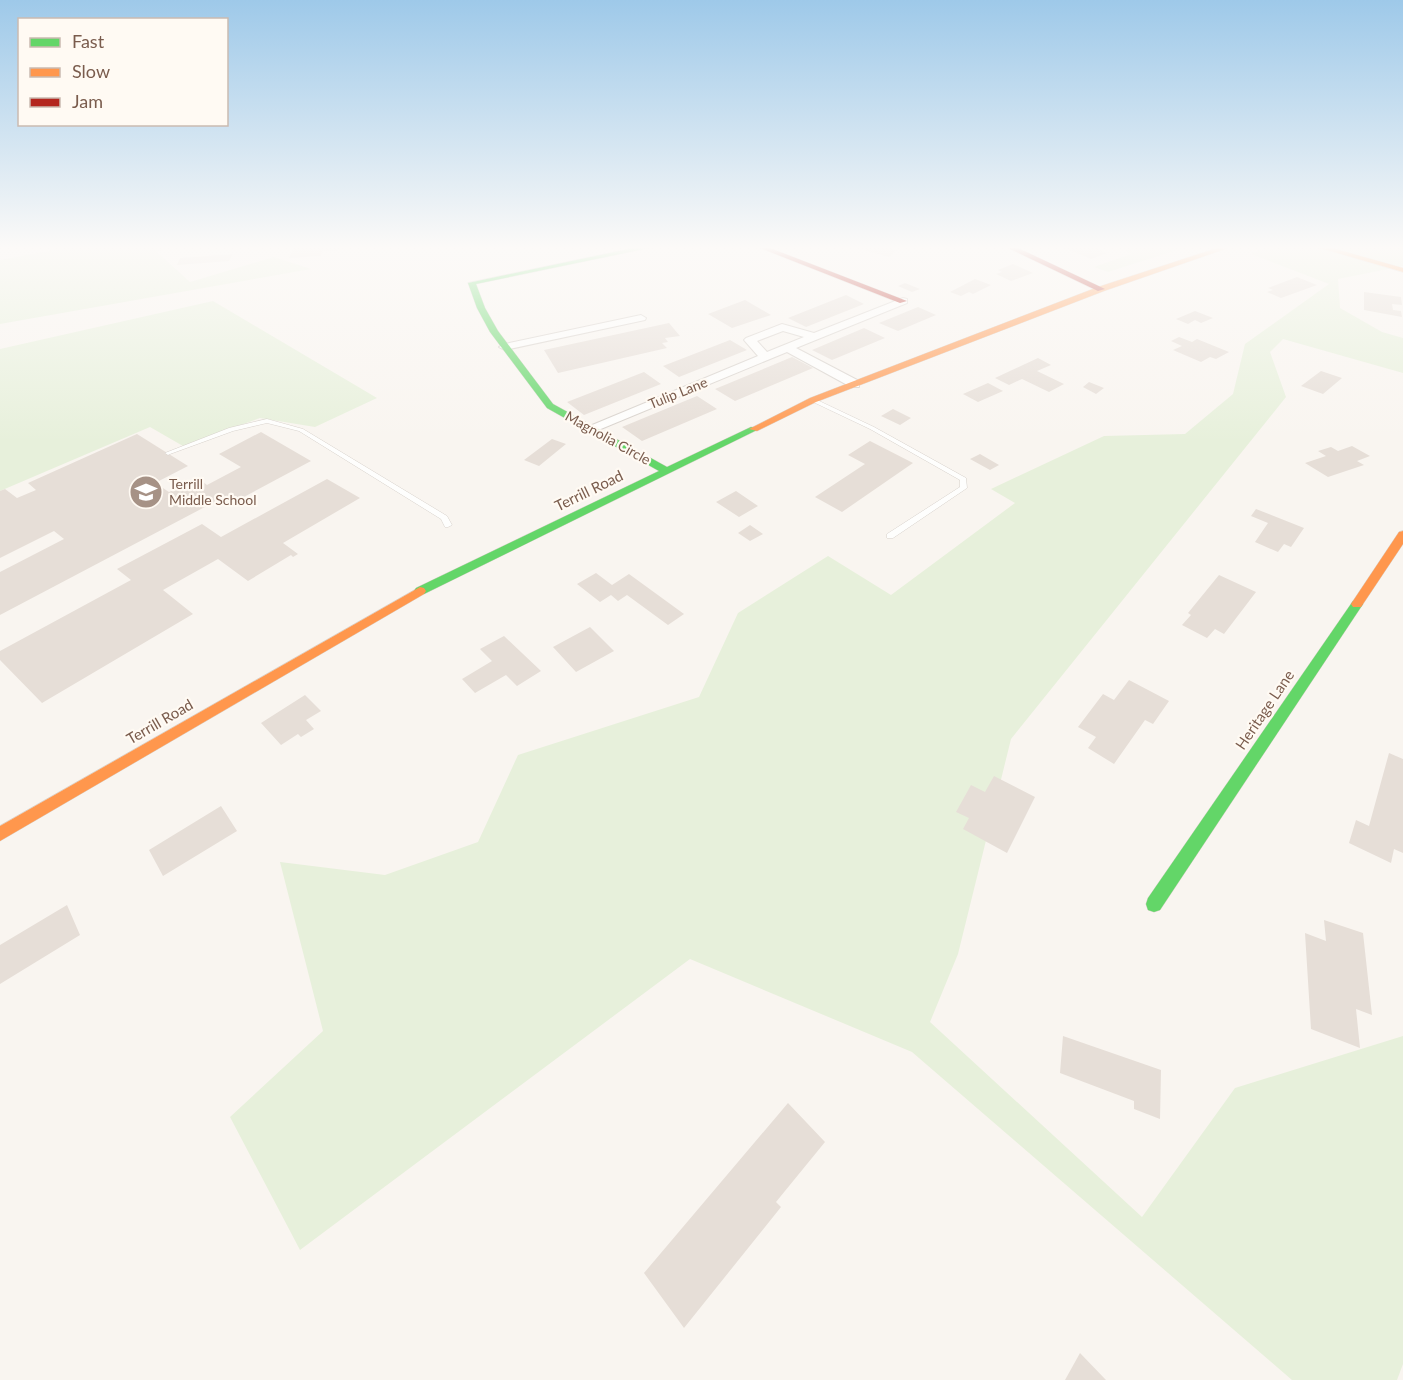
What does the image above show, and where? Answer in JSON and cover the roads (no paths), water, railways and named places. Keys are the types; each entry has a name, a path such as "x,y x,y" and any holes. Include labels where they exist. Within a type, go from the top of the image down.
{"street":[{"name":"Magnolia Circle","path":"483,312 505,347 544,393 550,406 668,471"},
{"name":"Tulip Lane","path":"591,428 875,312"},
{"name":"Terrill Road","path":"0,834 410,596 813,400 1040,312"},
{"path":"505,347 641,318"},
{"path":"765,357 750,340 782,327 815,337"},
{"path":"787,348 855,384"},
{"name":"Heritage Lane","path":"1154,904 1403,535"}],"lane":[{"path":"813,400 872,428 964,479 963,488 890,536"},
{"path":"168,453 231,429 267,421 301,430 444,518 448,525"}],"place":[{"name":"Terrill Middle School","path":"146,492"}]}
